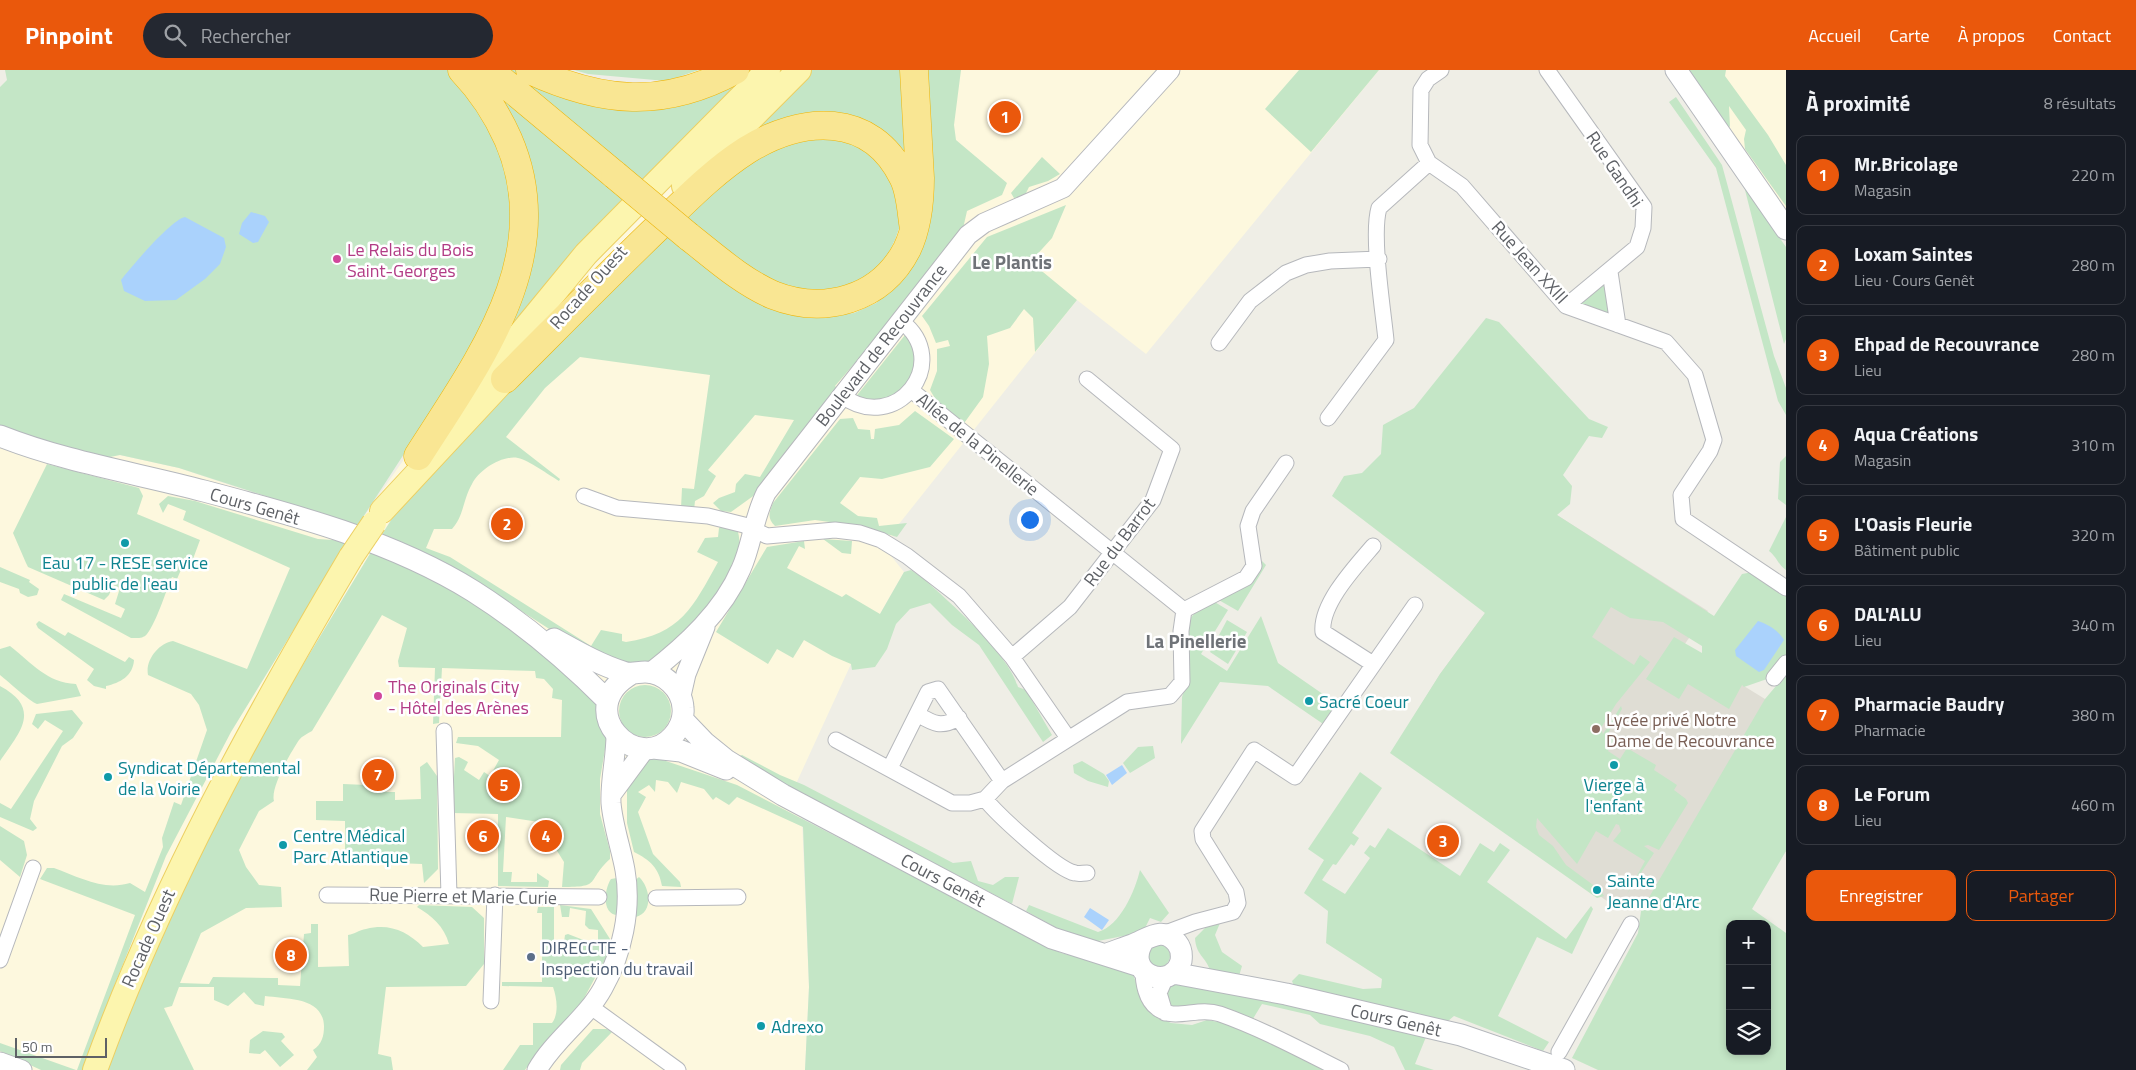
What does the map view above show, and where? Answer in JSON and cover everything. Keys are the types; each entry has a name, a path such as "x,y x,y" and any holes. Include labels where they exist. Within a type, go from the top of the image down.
{"highway":[{"path":"418,456 472,368 501,312 520,263 526,226 523,186 514,153 490,105 462,70"},
{"path":"489,70 688,236 744,280 764,290 799,303 824,305 863,294 881,282 902,258 914,229 920,194 914,70"},
{"path":"530,70 570,86 614,96 633,97 668,96 686,92 699,88 735,70"},
{"path":"505,379 634,250 724,166 748,150 789,131 823,125 838,126 854,130 878,144 897,165 908,192 914,229"}],"main road":[{"name":"Rocade Ouest","path":"95,1070 118,1007 161,907 208,810 276,683 351,557 418,456 586,254 768,70"},
{"name":"Rocade Ouest","path":"378,517 620,251 799,70"},
{"path":"1676,70 1786,229"},
{"name":"Cours Genêt","path":"0,436 42,452 205,491 347,534 414,560 472,590 497,607"},
{"path":"497,607 599,663 641,674 666,678 681,696 682,719 672,738 649,748 625,743 616,736 610,725 607,713 608,701 613,690 621,681 641,674"},
{"path":"497,607 561,656 608,701"},
{"name":"Cours Genêt","path":"682,719 705,743 726,760 783,795 1052,938 1107,954 1141,968"},
{"name":"Cours Genêt","path":"649,748 681,751 783,795"},
{"path":"1107,954 1153,937 1170,936 1180,949 1180,963 1170,975 1154,977 1141,968 1137,957 1139,948 1153,937"},
{"name":"Cours Genêt","path":"1180,949 1197,966 1226,982"},
{"name":"Cours Genêt","path":"1170,975 1226,982 1461,1035 1561,1061"}],"street":[{"name":"Boulevard de Recouvrance","path":"641,674 708,620 730,590 742,568 752,529 766,493 841,395 974,229 1063,188 1170,70"},
{"path":"1328,418 1386,340 1377,216 1379,208 1428,163 1420,145 1421,90 1428,79 1441,70"},
{"name":"Rue Gandhi","path":"1547,70 1644,207 1643,228 1637,248 1610,272 1566,306"},
{"name":"Rue Jean XXIII","path":"1428,163 1462,186 1566,306 1666,342 1695,375 1714,440 1710,451 1681,495 1683,519 1786,588"},
{"path":"1219,343 1250,301 1286,273 1306,265 1330,261 1379,259"},
{"path":"1610,272 1618,324"},
{"path":"841,395 861,407 875,408 889,406 901,400 911,390 920,372 921,352 916,339 901,321"},
{"name":"Rue du Barrot","path":"1012,657 1070,607 1153,500 1172,449 1087,379"},
{"name":"Allée de la Pinellerie","path":"911,390 1184,610"},
{"path":"836,740 952,803 970,803 985,799 1002,781 1128,702 1170,696 1182,682 1184,610 1246,578 1254,566 1248,526 1253,511 1286,463"},
{"path":"584,496 617,508 708,516 744,525 767,536 835,530 860,533 881,540 908,556 959,596 1012,657 1068,738"},
{"path":"1373,546 1352,570 1328,608 1322,622 1323,632 1374,664"},
{"path":"1153,937 1195,922 1233,912 1238,903 1236,892 1203,839 1202,831 1254,750 1295,777 1415,605"},
{"path":"681,696 686,674 708,620"},
{"path":"1774,678 1786,663"},
{"path":"890,768 928,692 938,689 1002,781"},
{"path":"917,714 934,723 948,724 959,718"},
{"path":"444,731 449,895"},
{"path":"537,1070 565,1032 591,1007 604,987 616,959 627,904 626,878 613,817 611,795 616,736"},
{"path":"611,795 649,748"},
{"path":"985,799 994,810 1054,861 1074,873 1087,873"},
{"path":"0,960 33,868"},
{"name":"Rue Pierre et Marie Curie","path":"327,894 599,898"},
{"path":"491,1001 495,895"},
{"path":"656,898 738,897"},
{"path":"1180,949 1195,922"},
{"path":"1561,1061 1630,924"},
{"path":"1141,968 1151,1004 1165,1013 1181,1015 1196,1010 1219,1014 1342,1070"},
{"path":"1165,1013 1159,993 1170,975"},
{"path":"591,1007 678,1070"},
{"path":"0,1062 22,1070"}],"shaded area":[{"path":"691,70 1379,70 1146,354 1077,300 895,529 887,551 904,572 851,664 795,786 802,818 809,987 805,1070 0,1070 0,421 65,443 179,468 356,528 416,442"},
{"path":"1686,70 1786,70 1786,210 1695,83"},
{"name":"Lycée privé Notre Dame de Recouvrance","path":"1557,515 1708,611 1682,648 1765,699 1786,851 1733,920 1726,920 1726,923 1641,911 1607,901 1392,752 1440,674"}],"green space":[{"path":"5,70 452,70 507,157 514,233 483,332 356,528 318,513 179,468 120,455 105,458 0,428 0,87 7,80"},
{"path":"504,70 521,70 587,96 741,70 754,70 641,182"},
{"path":"574,70 699,70 666,81 588,74"},
{"path":"805,70 908,70 914,187 863,127 715,160"},
{"path":"921,70 961,70 954,125 956,140 1007,183 1002,195 967,211 962,233 860,363 854,364 835,386 839,390 756,494 731,512 721,511 713,503 719,498 735,492 736,484 745,474 760,477 794,420 755,415 708,470 716,476 704,496 695,501 694,510 681,508 682,488 694,489 710,375 580,357 545,388 506,437 560,479 559,481 522,459 512,458 498,461 485,469 475,479 459,519 452,529 434,529 426,548 450,557 591,646 601,630 622,634 622,641 626,642 645,638 673,625 692,605 718,562 697,552 705,538 718,537 719,528 722,525 738,532 739,551 734,570 724,589 694,623 648,666 625,666 568,641 504,600 379,539 393,517 424,478 663,232 785,312 816,317 854,313 876,303 898,283"},
{"path":"1299,70 1379,70 1311,152 1265,109"},
{"path":"1689,70 1726,70 1725,76 1768,135 1786,165 1786,206 1745,149 1744,139 1746,130 1729,106 1730,127 1720,120"},
{"path":"478,73 627,198 487,361 528,254"},
{"path":"1676,97 1722,165 1774,356 1786,388 1786,415 1778,401 1716,168 1669,102"},
{"path":"810,131 858,141 888,172 899,199 901,223 885,260 867,279 837,293 807,292 776,282 750,267 680,214 742,161"},
{"path":"1042,157 1060,174 1048,181 1029,187 1024,197 1014,198 1011,193"},
{"path":"1744,186 1786,247 1786,339 1784,344"},
{"path":"1066,205 1052,238 1033,259 1032,263 1077,300 1035,352 1033,318 1024,309 1010,328 987,336 989,364 983,397 962,426 953,419 954,415 936,400 930,390 937,371 937,349 950,346 948,340 936,343 929,326 922,316 987,237"},
{"path":"1602,285 1606,286 1611,315 1579,304"},
{"path":"1486,318 1499,322 1589,419 1608,427 1602,438 1589,436 1563,475 1572,486 1570,504 1557,515 1714,616 1742,574 1753,572 1786,594 1786,657 1767,679 1744,687 1742,685 1729,709 1688,684 1679,699 1646,679 1674,637 1702,653 1702,646 1663,622 1630,618 1611,607 1592,637 1634,665 1640,655 1650,662 1616,704 1601,728 1603,734 1621,706 1622,709 1607,735 1614,740 1608,751 1620,759 1627,748 1656,765 1654,770 1677,785 1674,790 1686,799 1688,803 1659,850 1648,845 1644,846 1654,853 1627,894 1645,861 1613,841 1621,831 1619,825 1616,824 1608,838 1596,831 1577,864 1537,818 1536,827 1539,835 1553,846 1566,865 1600,890 1604,896 1597,898 1390,753 1440,674 1485,613 1332,496 1344,476 1362,473 1381,454 1383,425 1414,408"},
{"path":"905,335 916,353 910,385 891,402 854,399"},
{"path":"915,411 954,439 930,467 882,479 860,477 840,503 858,516 877,518 879,526 907,523 897,537 859,526 815,520 775,526 772,523 770,515 773,503 840,419 853,418 858,429 870,430 871,439 874,439 875,429 899,425"},
{"path":"1786,456 1786,505 1778,499 1780,462"},
{"path":"47,464 139,488 143,496 137,514 200,540 193,559 187,556 177,579 172,577 154,622 144,637 131,638 61,600 64,594 121,618 125,609 115,604 120,588 113,585 109,595 104,600 28,567 13,533"},
{"path":"168,496 195,501 318,539 347,543 231,732 166,856 83,1070 77,1070 135,915 40,879 47,868 54,868 101,884 120,885 130,883 145,892 163,847 162,838 174,802 181,805 207,730 199,705 191,694 148,675 151,658 163,645 173,641 247,669 290,568 183,520 186,511 168,504 163,513 159,504"},
{"path":"1786,517 1786,570 1769,551"},
{"path":"823,539 852,541 851,554 842,553"},
{"path":"804,541 805,549 799,546 787,568 842,597 846,594 880,614 904,572 911,570 923,578 991,644 1012,673 1018,687 1026,690 1052,735 1043,742 979,645 952,625 930,603 910,609 896,624 887,649 875,667 852,670 851,664 832,656 804,640 793,658 777,649 768,664 716,632 767,547"},
{"path":"371,552 398,561 473,600 595,693 607,738 600,779 600,814 610,851 610,859 589,884 562,887 564,862 539,822 506,817 503,872 512,872 511,882 537,882 537,873 549,881 548,887 498,886 498,814 452,813 455,758 459,757 468,762 464,770 479,780 484,772 490,776 499,760 478,746 456,743 458,737 561,737 562,700 552,698 553,689 544,679 536,678 535,671 442,668 439,723 433,724 435,668 399,667 398,661 407,628 382,615 312,731 302,737 295,746 278,779 274,801 259,811 239,850 246,867 259,885 281,887 282,907 246,908 201,933 180,983 209,984 213,977 278,978 278,985 300,986 304,934 311,933 311,924 318,924 318,967 349,966 348,935 374,927 397,930 411,937 423,947 449,944 441,927 428,914 417,907 419,905 472,907 484,918 484,964 466,986 386,987 378,1054 391,1057 393,1070 307,1070 317,1057 313,1050 322,1040 324,1026 322,1017 317,1010 302,1001 265,996 264,1006 255,1004 244,992 228,1006 214,1000 214,987 179,987 172,1006 164,1008 194,1070 107,1070 167,925 217,819 268,725"},
{"path":"1262,561 1266,565 1238,611 1217,599 1250,582"},
{"path":"0,567 30,580 29,582 39,589 37,595 28,597 20,593 19,589 0,582"},
{"path":"1213,601 1228,610 1201,654 1227,671 1261,616 1278,663 1343,708 1329,728 1268,686 1220,682 1181,744 1182,697 1185,688 1190,619 1197,610"},
{"path":"1227,620 1247,632 1228,664 1210,652"},
{"path":"39,621 65,636 68,632 125,662 129,657 134,660 131,670 125,678 106,686 106,689 94,686 87,680 94,669 38,628 36,624"},
{"path":"10,646 48,676 66,683 76,684 81,696 37,704 29,699 0,675 0,649"},
{"path":"1786,674 1786,851 1752,909 1768,920 1726,920 1726,1055 1771,1055 1771,922 1786,933 1786,1070 1598,1070 1572,1058 1638,933 1641,911 1765,699"},
{"path":"640,685 650,685 664,692 671,706 671,716 664,730 650,737 640,737 630,733 623,726 619,716 619,706 623,696 630,689"},
{"path":"0,686 21,703 24,712 20,731 0,761"},
{"path":"72,710 83,723 73,738 62,746 34,801 30,819 37,828 33,831 0,817 0,803 11,809 63,731 45,720 38,729 32,724 36,714"},
{"path":"1153,746 1155,758 1130,773 1123,763 1138,747"},
{"path":"742,755 804,785 953,863 971,861 978,881 993,885 1005,877 1019,877 1012,904 735,758"},
{"path":"657,758 737,785 1061,953 1131,970 1142,996 1159,1017 1171,1023 1192,1025 1207,1020 1230,1024 1328,1070 805,1070 809,987 803,827 737,797 729,805 716,797 713,800 704,789 681,782 677,793 668,782 656,780 655,792 649,785 638,792 646,797 638,812 653,854 680,882 681,887 662,886 659,874 653,865 634,852 627,823 627,787 647,760"},
{"path":"1082,761 1104,774 1109,781 1108,787 1088,781 1074,773 1073,765"},
{"path":"427,762 437,776 438,869 424,883 422,864 345,861 345,821 316,820 316,801 343,801 343,784 367,785 387,792 395,792 395,800 421,799 420,767"},
{"path":"1360,772 1382,788 1352,833 1359,838 1354,846 1351,844 1322,880 1345,894 1370,858 1364,853 1370,845 1375,848 1388,828 1460,876 1480,843 1494,852 1500,843 1510,850 1487,882 1566,939 1591,906 1593,909 1572,954 1537,937 1498,1016 1549,1042 1543,1051 1454,1016 1448,1021 1418,1019 1296,991 1292,981 1299,974 1363,989 1381,988 1382,979 1326,943 1328,911 1304,893 1324,860 1308,849"},
{"path":"0,826 24,841 27,855 20,877 0,860"},
{"path":"1140,870 1169,913 1161,922 1150,918 1143,932 1093,942 1071,936 1026,911 1029,905 1098,932 1113,923 1120,915 1134,888"},
{"path":"639,877 643,881 648,893 648,905 642,914 636,917 633,915 633,882"},
{"path":"617,878 620,915 610,912 606,902 607,889 611,879"},
{"path":"560,905 591,909 610,939 610,950 582,1002 541,1047 525,1070 503,1070 520,1045 533,1045 533,1023 552,1023 556,1015 553,987 502,986 502,982 542,982 542,913 537,913 538,907 554,907 554,943 564,942 565,935 568,934 586,941 598,942 598,930 589,929 585,925 586,911 570,908 569,917 562,917"},
{"path":"1220,923 1215,935 1222,952 1242,966 1239,976 1210,970 1197,948 1195,938 1209,924"},
{"path":"1159,945 1167,948 1170,956 1167,964 1159,967 1151,964 1148,956 1151,948"},
{"path":"1182,979 1426,1037 1415,1064 1434,1070 1405,1070 1394,1047 1370,1036 1320,1024 1310,1015 1262,1004 1251,1022 1209,1004 1176,1008 1170,1005 1165,988"},
{"path":"593,1029 607,1029 612,1032 582,1063 580,1070 560,1070 561,1065"},
{"path":"263,1031 282,1033 285,1037 281,1041 294,1055 280,1067 265,1050 260,1054 249,1053 250,1040"},
{"path":"0,1043 76,1070 41,1070 0,1051"}],"water":[{"path":"251,212 265,216 269,222 258,242 253,243 239,234 242,223"},
{"path":"185,217 224,238 226,247 220,264 205,279 176,300 145,301 124,291 121,280 162,234"},
{"path":"1758,621 1773,628 1784,640 1764,670 1759,672 1736,656 1735,650"},
{"path":"1122,765 1127,773 1112,785 1106,775"},
{"path":"1090,908 1109,920 1102,930 1084,917"}],"place":[{"name":"Mr.Bricolage","path":"1005,117"},
{"name":"Le Relais du Bois Saint-Georges","path":"337,259"},
{"name":"Loxam Saintes","path":"507,524"},
{"name":"Eau 17 - RESE service public de l'eau","path":"125,543"},
{"name":"The Originals City - Hôtel des Arènes","path":"378,696"},
{"name":"Sacré Coeur","path":"1309,701"},
{"name":"Lycée privé Notre Dame de Recouvrance","path":"1596,729"},
{"name":"Vierge à l'enfant","path":"1614,765"},
{"name":"Pharmacie Baudry","path":"378,775"},
{"name":"Syndicat Départemental de la Voirie","path":"108,777"},
{"name":"L'Oasis Fleurie","path":"504,785"},
{"name":"DAL'ALU","path":"483,836"},
{"name":"Aqua Créations","path":"546,836"},
{"name":"Ehpad de Recouvrance","path":"1443,841"},
{"name":"Centre Médical Parc Atlantique","path":"283,845"},
{"name":"Sainte Jeanne d'Arc","path":"1597,890"},
{"name":"Le Forum","path":"291,955"},
{"name":"DIRECCTE - Inspection du travail","path":"531,957"},
{"name":"Adrexo","path":"761,1026"}],"district":[{"name":"Le Plantis","path":"1012,261"},
{"name":"La Pinellerie","path":"1196,640"}]}
